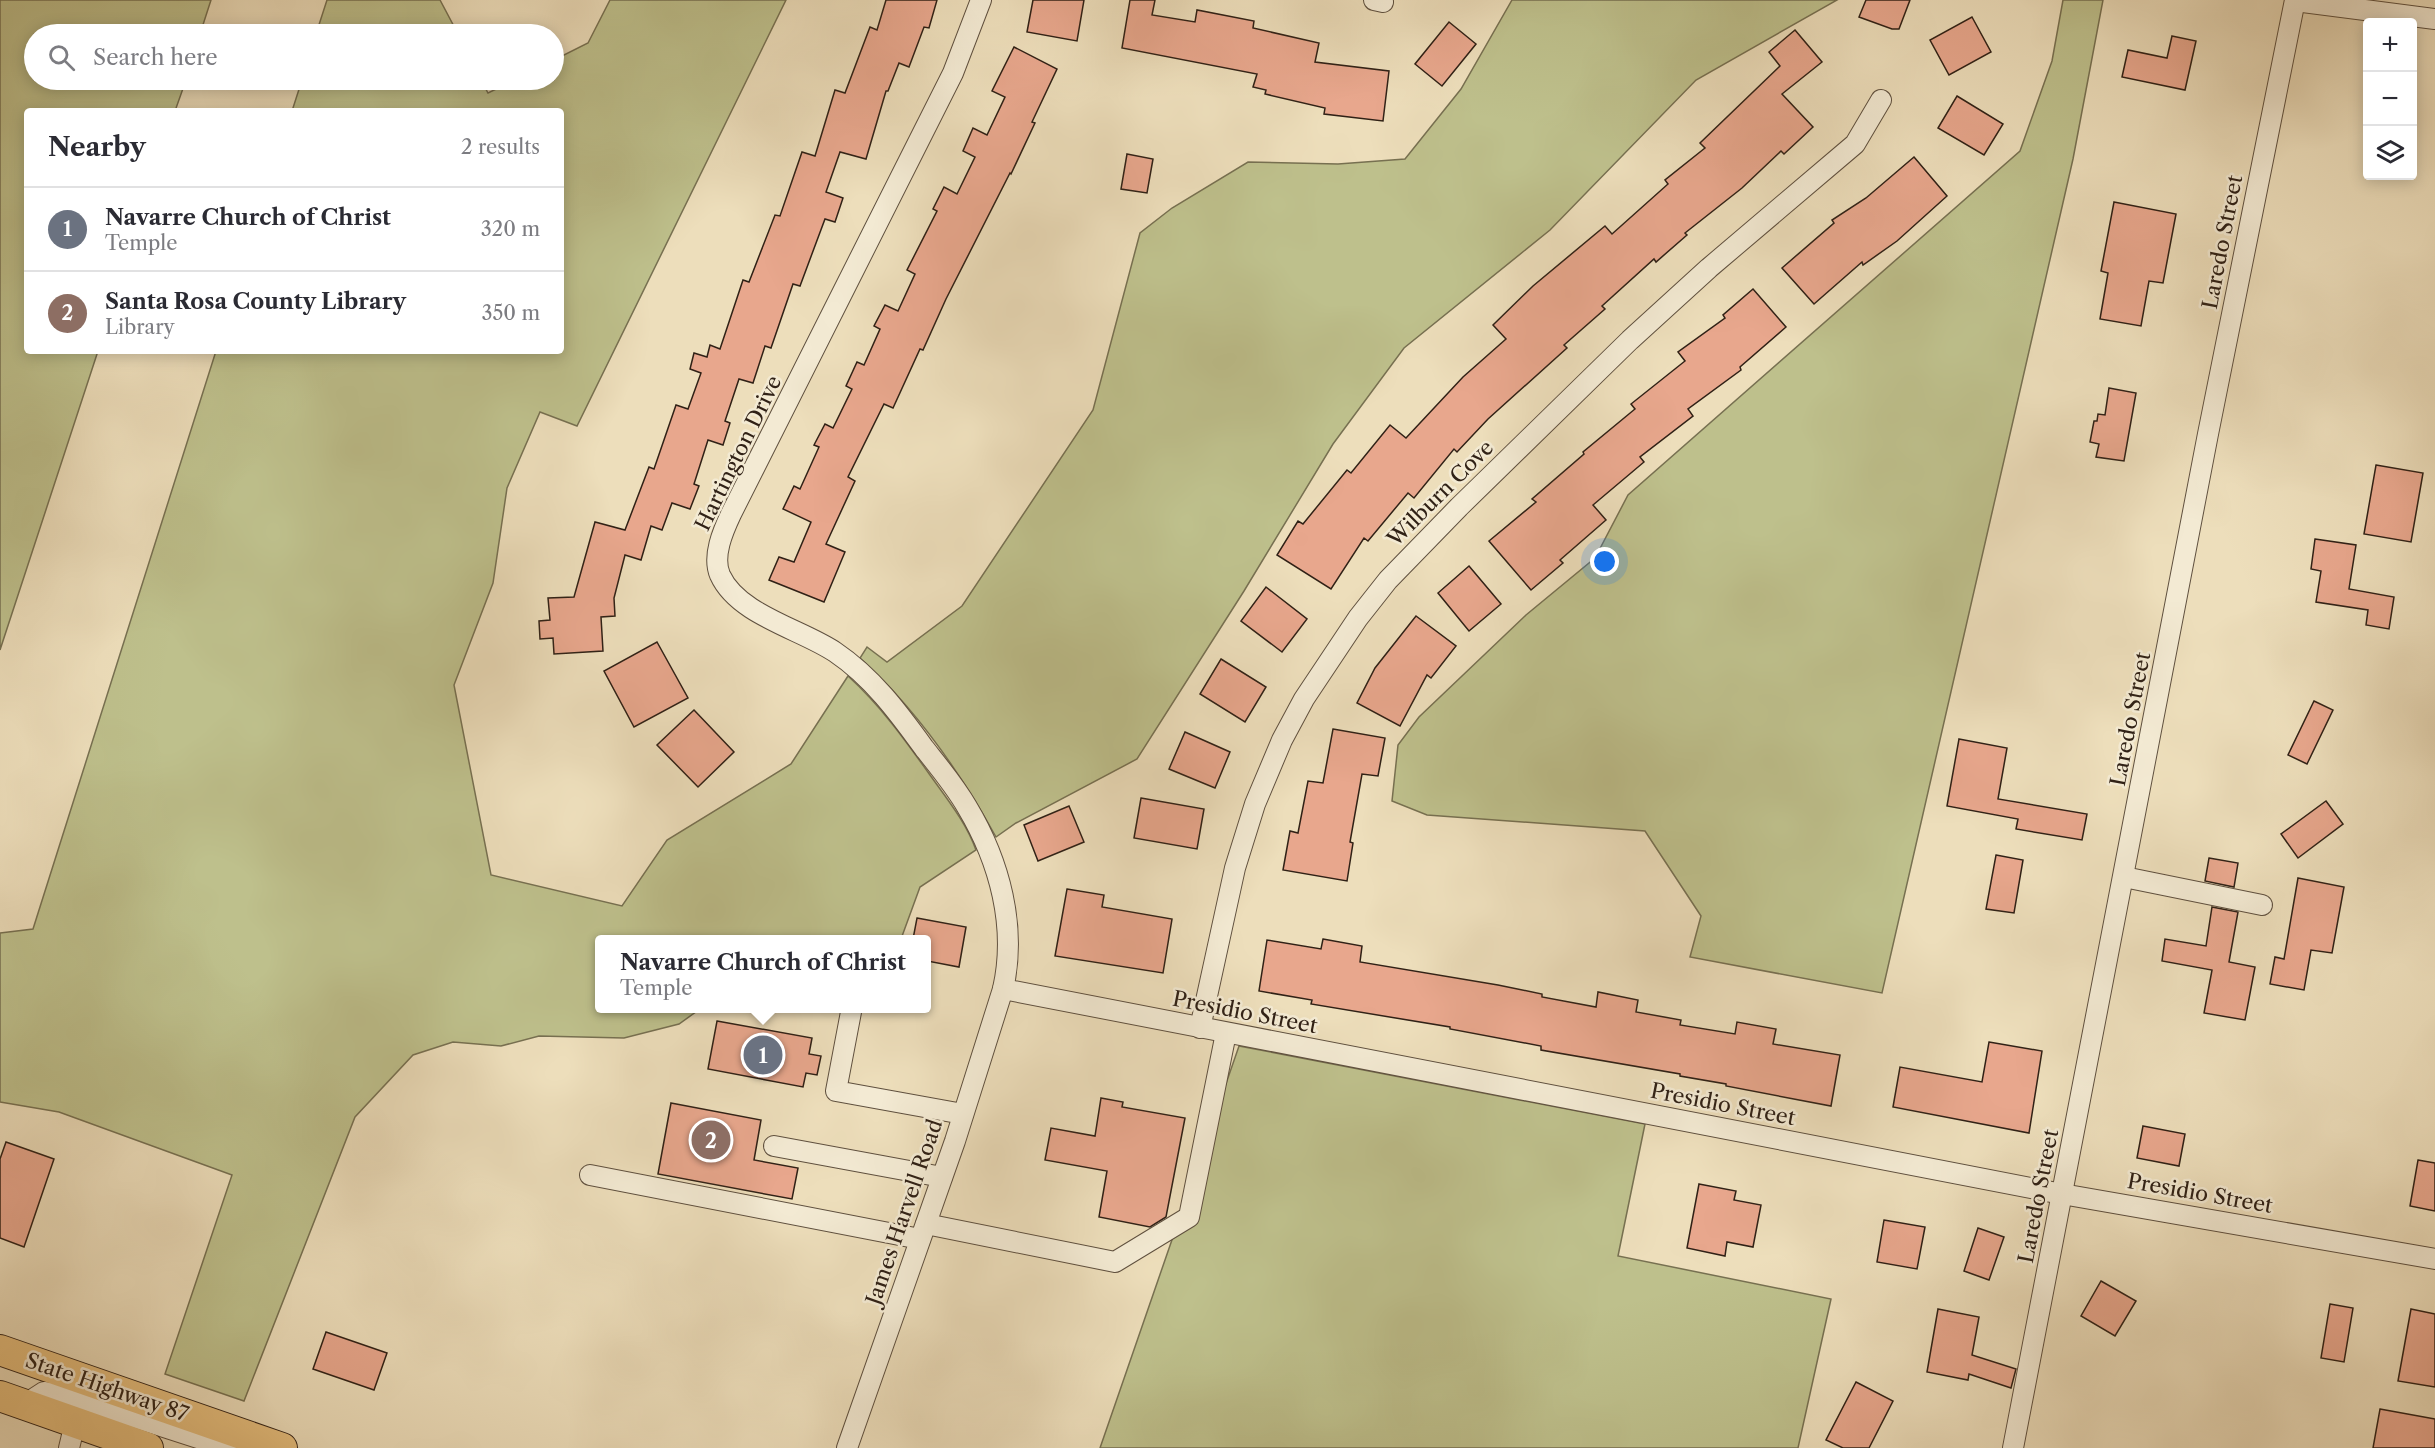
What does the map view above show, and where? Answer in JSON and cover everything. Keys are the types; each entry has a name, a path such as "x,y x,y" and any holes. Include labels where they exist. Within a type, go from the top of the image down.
{"highway":[{"name":"State Highway 87","path":"0,1350 282,1448"},
{"path":"12,1400 72,1435 148,1448"}],"street":[{"name":"Hartington Drive","path":"981,0 953,73 718,543 719,574 736,597 765,616 834,652 879,690 966,806 985,841 1002,891 1009,950 1002,989"},
{"path":"2295,0 2435,19"},
{"name":"Laredo Street","path":"2013,1448 2295,0"},
{"name":"Wilburn Cove","path":"1200,1028 1235,868 1255,804 1282,740 1304,699 1358,618 1388,580 1419,548 1630,340 1709,268 1855,144 1881,100"},
{"path":"2124,878 2262,905"},
{"name":"Presidio Street","path":"1002,989 2062,1194 2435,1259"},
{"name":"James Harvell Road","path":"847,1448 942,1177 1002,989"},
{"path":"851,1013 836,1090 963,1114"},
{"path":"590,1175 1115,1262 1189,1217 1226,1033"},
{"path":"774,1146 942,1177"},
{"path":"12,1400 44,1392 62,1394 229,1448"}],"green space":[{"path":"0,0 211,0 203,24 24,24 24,90 182,90 176,108 24,108 24,354 97,354 0,650"},
{"path":"327,0 440,0 453,24 319,24"},
{"path":"610,0 786,0 577,426 540,412 507,488 493,583 454,685 491,875 622,906 667,840 791,764 848,676 882,711 911,749 956,811 976,850 920,887 902,935 595,935 595,1013 694,1013 679,1024 624,1038 539,1036 501,1046 453,1042 413,1055 355,1117 244,1401 165,1374 232,1175 59,1112 0,1102 0,933 33,929 215,354 564,354 564,108 293,108 299,90 486,90 488,93 494,90 564,90 564,55 588,43"},
{"path":"1512,0 1837,0 1696,80 1550,230 1404,348 1333,444 1244,591 1137,759 1016,823 996,837 952,765 918,719 860,658 867,647 887,662 962,606 1093,410 1140,233 1172,208 1248,162 1338,164 1405,159 1461,89"},
{"path":"2063,0 2103,0 2073,159 1882,993 1690,957 1701,916 1645,831 1427,815 1392,801 1398,745 1419,717 1526,615 1595,558 1628,495 2020,151 2052,61"},
{"path":"1239,1046 1645,1124 1618,1256 1831,1299 1798,1448 1100,1448"}],"building":[{"path":"886,0 937,0 929,28 924,27 909,67 899,63 888,91 886,91 866,159 840,152 826,192 843,198 835,222 825,219 800,286 793,284 771,348 765,346 753,383 739,379 725,421 730,423 723,445 708,440 694,484 699,486 690,509 672,503 662,530 651,526 641,560 625,555 614,598 615,616 601,617 603,651 554,654 553,638 540,639 539,621 550,620 548,598 574,597 595,522 625,530 649,467 654,469 676,405 688,409 701,373 690,369 694,353 707,357 710,345 720,349 743,280 749,282 775,215 780,216 802,152 815,156 835,90 845,93 870,27 877,30"},
{"path":"1033,0 1084,0 1077,41 1027,32"},
{"path":"1130,0 1155,0 1152,15 1195,22 1197,10 1254,21 1253,28 1319,43 1315,62 1389,71 1383,121 1324,114 1325,108 1265,94 1266,90 1253,87 1257,74 1122,48"},
{"path":"1866,0 1910,0 1899,29 1892,29 1859,17"},
{"path":"1972,17 1991,52 1949,75 1930,40"},
{"path":"1449,22 1476,44 1442,86 1415,64"},
{"path":"1795,30 1822,62 1782,94 1813,127 1784,154 1781,151 1742,188 1685,233 1687,235 1656,262 1654,259 1602,306 1605,309 1564,345 1567,348 1488,419 1457,452 1454,449 1414,498 1408,493 1368,541 1364,538 1331,589 1277,555 1298,521 1303,524 1347,470 1351,473 1390,425 1406,438 1463,377 1506,339 1493,325 1533,286 1605,226 1612,234 1668,184 1665,180 1705,148 1700,143 1780,66 1769,52"},
{"path":"2172,36 2196,41 2185,90 2122,77 2128,50 2167,58"},
{"path":"1014,47 1057,69 1011,174 946,299 923,350 920,349 893,408 884,404 848,477 855,481 826,544 845,552 824,602 769,580 779,557 794,562 811,522 783,509 794,486 800,489 819,447 814,445 825,424 833,428 852,389 846,386 857,362 864,365 880,329 874,326 885,305 898,311 915,274 907,270 937,211 933,209 944,187 957,194 975,157 963,151 973,128 987,135 1005,97 992,91"},
{"path":"1957,96 2003,124 1984,155 1938,128"},
{"path":"1127,154 1153,159 1147,193 1121,189"},
{"path":"1914,157 1947,196 1897,241 1863,265 1862,262 1814,304 1782,268 1834,223 1832,220 1866,198"},
{"path":"2114,202 2176,214 2163,283 2149,281 2141,326 2100,319 2108,273 2101,271"},
{"path":"1753,289 1786,327 1740,367 1741,370 1688,409 1693,416 1640,457 1644,462 1593,505 1606,520 1560,560 1563,563 1531,590 1489,541 1536,502 1532,499 1584,454 1583,452 1635,409 1631,404 1685,361 1678,352 1725,318 1723,315"},
{"path":"2109,388 2136,393 2124,461 2096,457 2099,444 2090,442 2094,421 2097,421 2098,414 2105,415"},
{"path":"2376,465 2423,473 2411,542 2364,534"},
{"path":"2315,539 2356,545 2349,589 2394,597 2389,629 2366,625 2368,610 2316,602 2321,571 2311,569"},
{"path":"1469,566 1501,604 1469,631 1438,593"},
{"path":"1266,587 1307,619 1282,652 1241,621"},
{"path":"1416,616 1456,646 1431,678 1427,675 1400,726 1357,703 1375,668"},
{"path":"657,642 688,698 634,727 604,671"},
{"path":"1221,659 1266,687 1245,722 1200,694"},
{"path":"2314,701 2333,710 2307,764 2288,755"},
{"path":"694,710 734,752 698,787 657,745"},
{"path":"1333,729 1385,738 1378,776 1362,774 1350,842 1353,843 1347,881 1283,870 1290,831 1298,833 1308,781 1323,783"},
{"path":"1185,732 1230,752 1215,788 1169,769"},
{"path":"1959,739 2007,748 1998,799 2087,814 2082,840 2016,829 2018,819 1947,806"},
{"path":"1141,798 1204,809 1197,849 1134,838"},
{"path":"2326,801 2343,824 2298,858 2281,834"},
{"path":"1069,806 1084,842 1038,861 1024,825"},
{"path":"1996,855 2023,860 2014,913 1986,909"},
{"path":"2209,858 2238,863 2234,887 2205,881"},
{"path":"2298,878 2344,887 2332,953 2311,950 2304,990 2270,984 2275,957 2284,959"},
{"path":"1067,889 1104,895 1102,907 1172,919 1163,973 1055,956"},
{"path":"2212,907 2238,912 2229,962 2255,967 2245,1020 2204,1013 2212,970 2162,961 2165,939 2206,946"},
{"path":"917,918 966,927 959,967 931,962 931,935 914,935"},
{"path":"1323,939 1362,946 1360,962 1498,985 1542,994 1542,997 1596,1007 1598,992 1638,1000 1636,1012 1681,1020 1680,1025 1735,1034 1737,1022 1776,1029 1773,1044 1840,1055 1831,1106 1726,1086 1726,1084 1680,1076 1680,1074 1541,1050 1541,1046 1450,1029 1450,1027 1311,1004 1312,1000 1259,991 1267,940 1321,949"},
{"path":"717,1021 812,1038 809,1054 821,1056 817,1075 806,1073 803,1087 708,1069"},
{"path":"1989,1042 2042,1051 2029,1133 1893,1107 1900,1067 1982,1082"},
{"path":"1101,1098 1123,1102 1122,1107 1185,1118 1166,1217 1150,1227 1099,1217 1107,1171 1045,1160 1051,1128 1095,1136"},
{"path":"671,1103 761,1120 754,1160 798,1168 792,1199 658,1174"},
{"path":"2143,1126 2185,1134 2179,1166 2137,1158"},
{"path":"6,1142 54,1159 24,1247 0,1238 0,1159"},
{"path":"2418,1160 2435,1163 2435,1211 2410,1206"},
{"path":"1699,1184 1736,1191 1734,1200 1761,1205 1753,1247 1727,1242 1725,1256 1687,1248"},
{"path":"1884,1220 1925,1227 1917,1269 1877,1262"},
{"path":"1978,1228 2004,1237 1989,1280 1964,1271"},
{"path":"2101,1281 2136,1301 2115,1336 2081,1316"},
{"path":"2330,1304 2353,1308 2344,1362 2321,1358"},
{"path":"1938,1309 1979,1317 1972,1355 2016,1369 2011,1388 1969,1374 1968,1380 1927,1372"},
{"path":"2411,1309 2435,1314 2435,1387 2398,1381"},
{"path":"326,1332 387,1353 374,1390 313,1369"},
{"path":"1856,1382 1893,1401 1869,1448 1843,1448 1826,1440"},
{"path":"2380,1409 2435,1419 2435,1448 2373,1448"}],"place":[{"name":"Navarre Church of Christ","path":"763,1055"},
{"name":"Santa Rosa County Library","path":"711,1140"}]}
